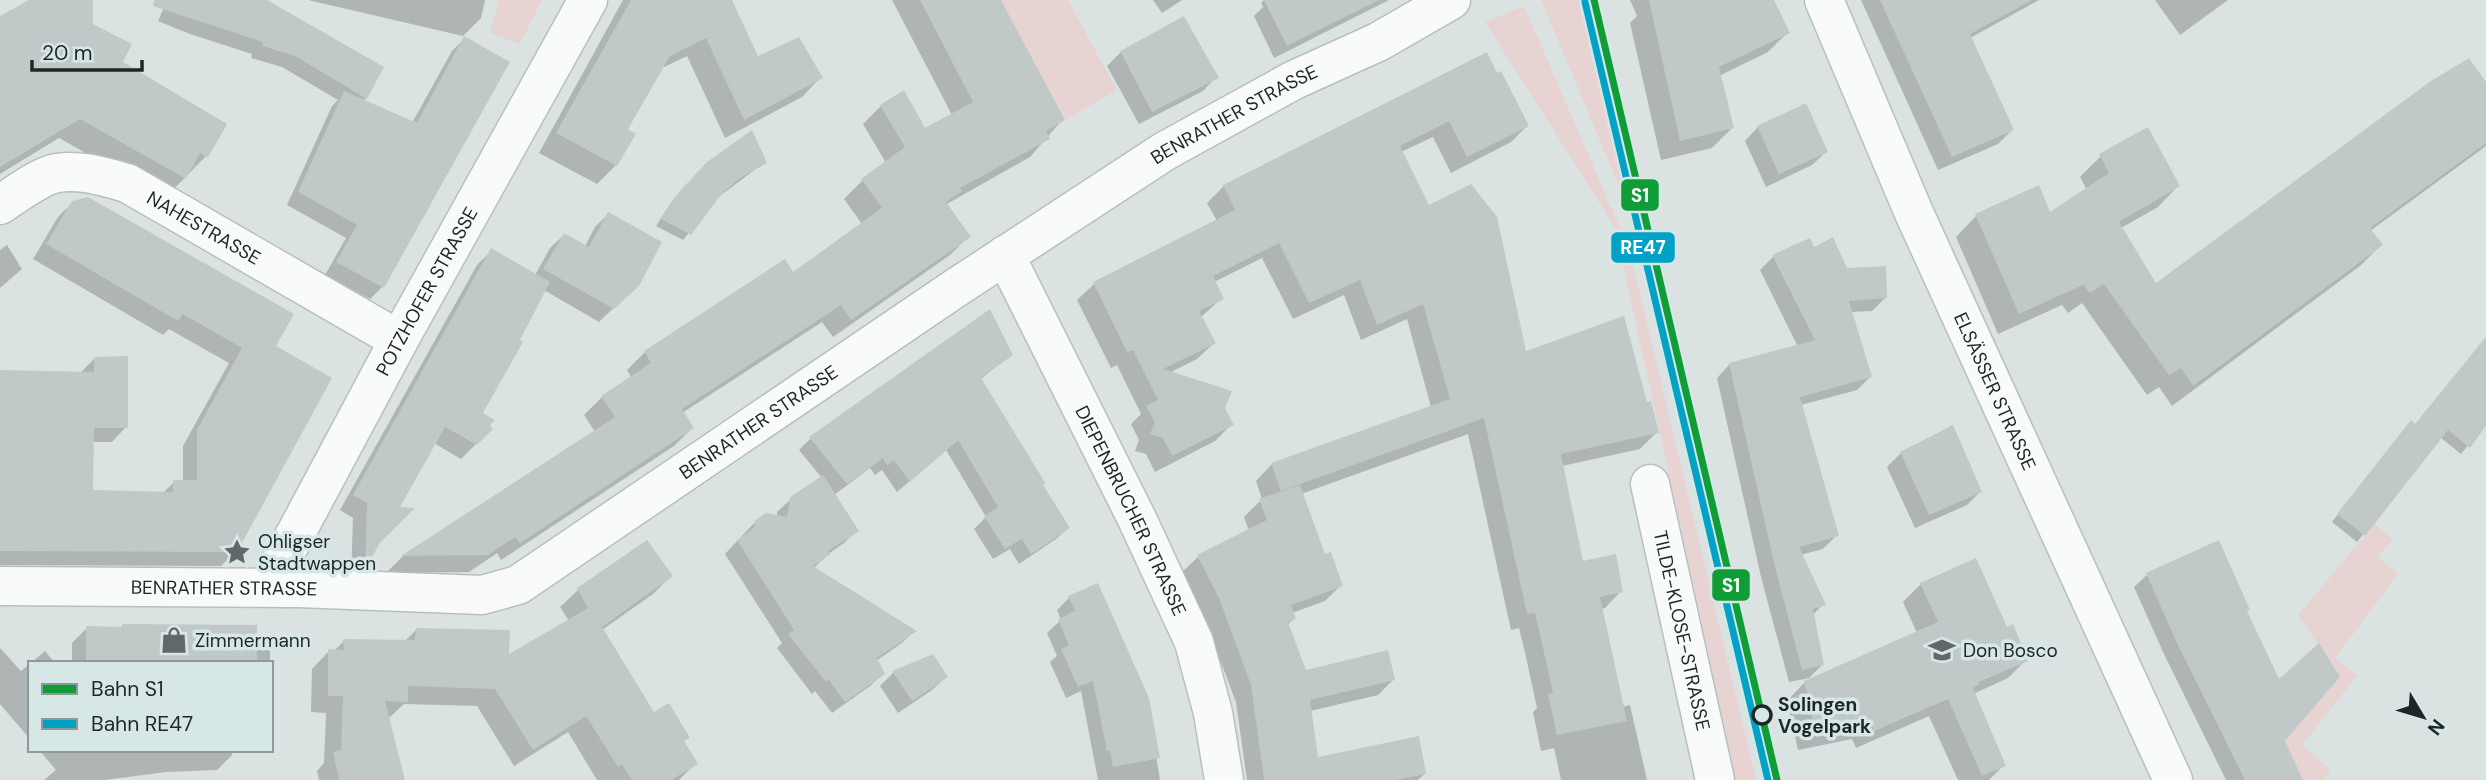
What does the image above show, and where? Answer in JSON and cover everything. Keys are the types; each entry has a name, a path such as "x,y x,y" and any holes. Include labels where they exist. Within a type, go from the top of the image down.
{"street":[{"name":"POTZHOFER STRASSE","path":"286,588 281,561 588,0"},
{"name":"BENRATHER STRASSE","path":"0,586 286,588 482,595 518,585 1005,255 1165,151 1294,80 1378,42 1451,0"},
{"name":"ELSÄSSER STRASSE","path":"1824,0 1919,225 2173,780"},
{"name":"NAHESTRASSE","path":"0,205 56,173 93,173 127,183 400,340"},
{"name":"DIEPENBRUCHER STRASSE","path":"1005,255 1138,521 1194,642 1213,713 1224,780"},
{"name":"TILDE-KLOSE-STRASSE","path":"1650,484 1715,780"}],"shaded area":[{"path":"499,0 542,0 520,44 490,33"},
{"path":"1001,0 1068,0 1117,90 1065,120"},
{"path":"1541,0 1589,0 1629,210"},
{"path":"1524,6 1630,251 1485,22"},
{"path":"1630,251 1756,780 1726,780 1721,754 1730,752 1621,256"},
{"path":"2375,524 2393,539 2378,557 2398,574 2335,658 2357,676 2302,745 2331,770 2324,780 2303,780 2285,741 2340,677 2298,615"}],"building":[{"path":"29,0 93,0 93,24 132,44 123,62 227,124 208,157 200,153 186,179 80,119 0,167 0,16"},
{"path":"154,0 267,0 384,67 367,99 295,56 262,46 263,42 153,6"},
{"path":"631,0 732,0 758,56 799,37 823,78 744,120 706,38 670,56 628,129 636,134 617,166 556,133"},
{"path":"920,0 1001,0 1065,120 1046,131 1050,139 960,188 962,191 946,202 971,237 851,320 841,305 682,409 694,428 520,543 515,537 488,555 401,556 615,417 601,396 651,363 644,351 785,259 793,272 882,208 861,179 905,147 880,105 904,90 925,128 973,102"},
{"path":"1264,0 1379,0 1287,46"},
{"path":"1649,0 1774,0 1790,33 1719,67 1734,128 1680,141"},
{"path":"1880,0 2032,0 1970,34 2014,130 1952,157"},
{"path":"1184,16 1219,78 1152,112 1120,51"},
{"path":"464,36 510,62 384,288 336,262 357,225 298,192 344,91 417,123"},
{"path":"1487,52 1497,73 1501,71 1529,126 1467,157 1449,121 1400,146 1429,205 1471,184 1497,217 1526,351 1624,316 1647,402 1651,401 1659,433 1561,454 1583,561 1616,554 1623,592 1600,597 1627,721 1557,735 1548,694 1553,693 1541,639 1535,613 1527,614 1484,418 1281,491 1271,463 1450,399 1423,304 1377,325 1360,280 1309,303 1279,243 1213,276 1224,299 1199,311 1216,343 1163,369 1232,391 1225,408 1234,425 1172,456 1163,438 1150,434 1155,422 1146,406 1158,400 1133,350 1127,352 1093,282 1235,210 1223,185"},
{"path":"2469,58 2486,82 2486,143 2370,228 2383,245 2193,386 2181,368 2169,375 2104,284 2090,293 2083,285 2019,314 1975,214 2039,185 2050,212 2109,173 2099,154 2148,127 2180,186 2119,222 2156,283 2431,81"},
{"path":"1806,103 1828,152 1779,174 1757,126"},
{"path":"752,130 767,163 740,178 720,196 691,235 661,219 680,191 707,162"},
{"path":"88,197 294,314 276,346 332,378 237,552 0,551 0,370 94,372 94,357 128,356 128,428 94,428 93,490 173,492 173,480 197,480 197,430 242,348 183,314 178,321 46,244 72,201"},
{"path":"608,212 662,242 639,286 614,309 543,269 564,233 589,247"},
{"path":"1833,237 1847,268 1886,266 1887,298 1849,301 1872,377 1800,397 1839,536 1799,547 1826,605 1813,609 1824,665 1802,670 1774,563 1729,363 1815,340 1772,255 1810,238 1814,247"},
{"path":"491,248 550,282 520,340 523,342 483,413 495,420 490,425 493,429 477,445 445,427 400,507 415,508 380,543 365,569 367,503 353,495"},
{"path":"990,309 1013,355 981,378 1070,528 1031,554 1022,539 1005,549 984,516 998,507 958,440 910,482 894,460 887,465 883,458 847,484 809,437"},
{"path":"2486,337 2486,426 2470,448 2448,430 2365,536 2337,514 2411,420 2415,424"},
{"path":"1953,425 1982,492 1929,515 1900,452"},
{"path":"823,475 859,531 828,551 831,554 813,566 917,631 877,658 885,674 845,702 788,634 794,630 737,540 754,528 755,520 766,513 787,517 790,497"},
{"path":"1300,485 1325,554 1331,552 1343,586 1291,605 1296,619 1288,622 1306,670 1388,650 1395,680 1310,700 1318,757 1419,736 1426,774 1395,780 1264,780 1251,685 1219,598 1197,555 1267,520 1259,499"},
{"path":"647,540 673,576 602,627 654,712 669,703 690,738 684,741 698,764 671,780 632,780 622,764 618,767 586,716 533,750 495,689 408,686 408,702 385,701 405,780 339,780 333,752 341,750 343,696 328,696 328,649 344,650 343,639 415,640 416,628 510,630 509,654 588,608 577,588"},
{"path":"2219,540 2250,610 2247,611 2279,679 2319,643 2340,677 2285,741 2303,780 2245,780 2176,641 2146,573"},
{"path":"1976,558 2007,627 2013,624 2028,661 1979,682 1980,684 1973,688 2006,766 1982,776 1948,699 1874,731 1870,722 1816,733 1804,681 1938,622 1920,583"},
{"path":"1098,583 1149,698 1160,758 1113,767 1110,751 1107,751 1093,681 1078,687 1061,649 1069,645 1058,619 1075,611 1068,596"},
{"path":"122,624 257,625 257,661 86,661 86,626 122,627"},
{"path":"933,654 948,677 912,701 892,671"}],"rail line":[{"name":"S1","path":"1594,0 1777,780"},
{"name":"RE47","path":"1585,2 1768,780"}],"place":[{"name":"Ohligser Stadtwappen","path":"237,552"},
{"name":"Zimmermann","path":"174,640"},
{"name":"Don Bosco","path":"1942,650"},
{"name":"Solingen Vogelpark","path":"1762,715"}]}
